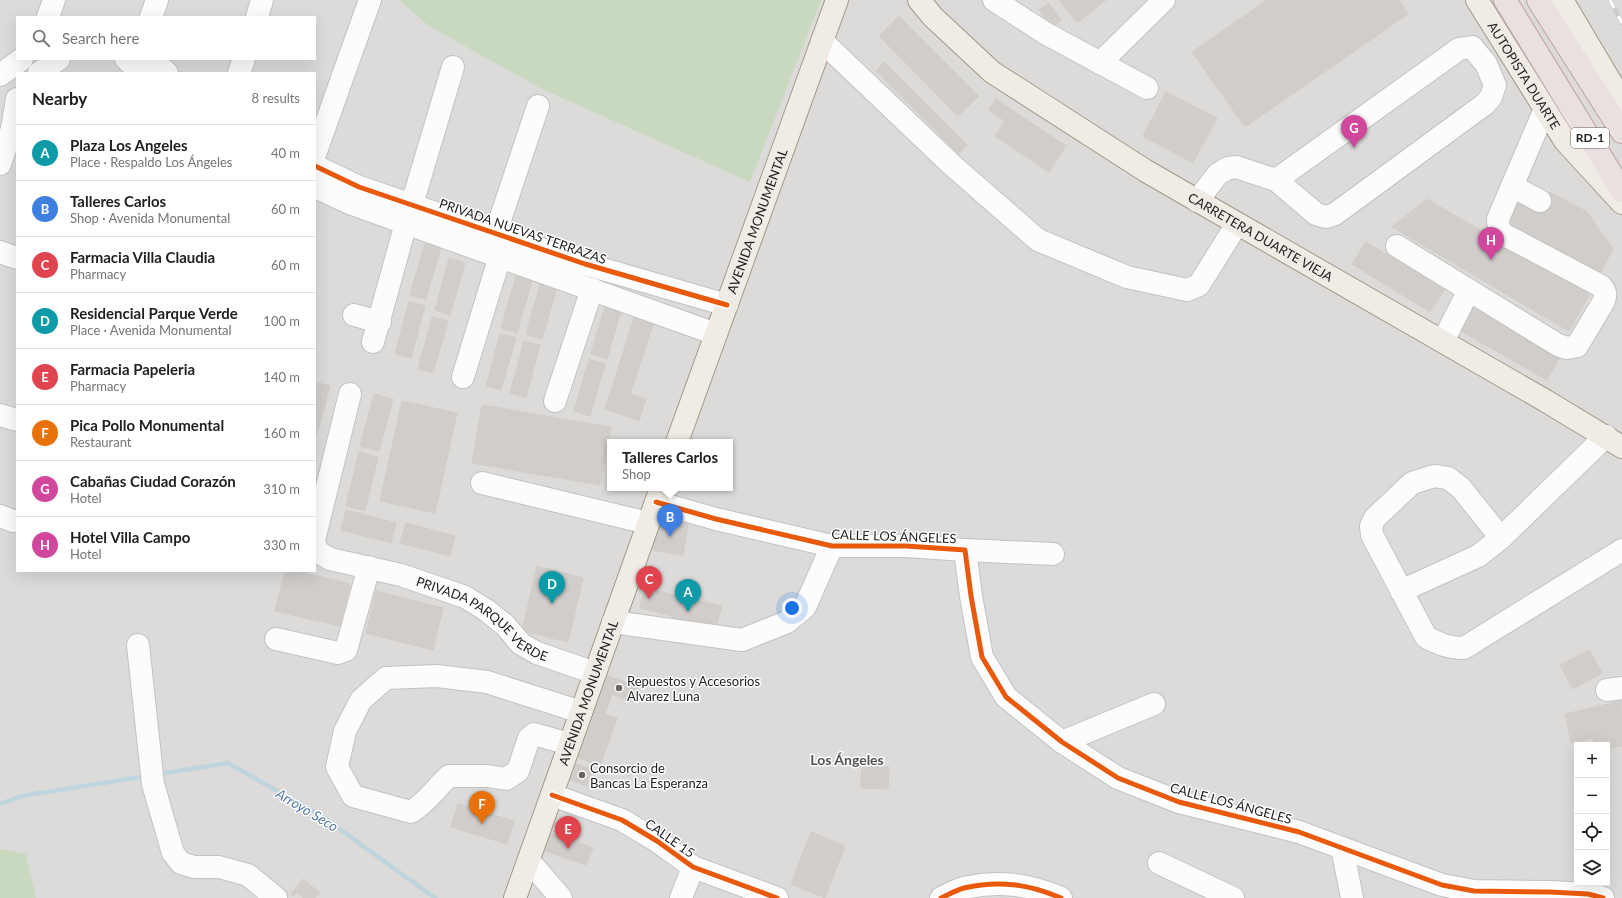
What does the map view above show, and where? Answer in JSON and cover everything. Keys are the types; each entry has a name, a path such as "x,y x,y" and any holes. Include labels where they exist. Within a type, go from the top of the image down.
{"highway":[{"name":"AUTOPISTA DUARTE","path":"1505,0 1622,191"},
{"name":"RD-1","path":"1538,0 1622,132"}],"main road":[{"name":"AVENIDA MONUMENTAL","path":"678,439 837,0"},
{"name":"CARRETERA DUARTE VIEJA","path":"919,0 964,47 992,72 1146,171 1614,441"},
{"name":"AUTOPISTA DUARTE","path":"1477,0 1565,141 1622,203"},
{"path":"1562,0 1622,101"},
{"name":"AVENIDA MONUMENTAL","path":"515,898 658,495"}],"street":[{"path":"48,16 54,0"},
{"path":"151,16 157,0"},
{"path":"257,16 262,0"},
{"path":"316,151 370,0"},
{"path":"994,0 1045,33 1147,88"},
{"path":"1100,63 1164,0"},
{"path":"822,41 952,165 1038,240 1127,277 1187,290 1199,285 1237,224"},
{"path":"1198,201 1218,174 1228,168 1245,169 1276,180 1316,214 1326,217 1335,214 1485,104 1491,97 1495,85 1486,64 1472,47 1459,49 1276,180"},
{"path":"1486,64 1508,50"},
{"path":"40,72 58,60"},
{"path":"240,72 244,60"},
{"path":"136,66 163,72"},
{"path":"354,315 376,332 409,214 453,67"},
{"path":"0,101 9,72"},
{"path":"0,164 12,128 16,105"},
{"path":"496,232 538,106"},
{"path":"1397,246 1558,344 1567,348 1577,346 1604,301 1606,294 1601,286 1503,234 1499,230 1498,219 1545,109"},
{"name":"PRIVADA NUEVAS TERRAZAS","path":"316,166 359,186 409,214 500,256 716,334"},
{"path":"1512,186 1540,200"},
{"name":"PRIVADA NUEVAS TERRAZAS","path":"316,187 352,204 496,232 585,264 727,306"},
{"path":"0,252 16,258"},
{"path":"463,377 500,256"},
{"path":"555,401 592,289"},
{"path":"1443,341 1469,290"},
{"path":"316,532 350,394"},
{"path":"1400,591 1478,556 1614,441"},
{"path":"1501,538 1461,488 1448,478 1434,476 1412,483 1375,518 1371,526 1372,535 1400,591 1426,637 1441,646 1453,648 1464,648 1622,550"},
{"path":"482,483 648,523"},
{"name":"CALLE LOS ÁNGELES","path":"658,495 716,519 832,546 906,546 965,550 971,596 982,657 1006,697 1062,742 1118,778 1179,802 1299,832 1442,885 1474,891 1588,894 1603,898"},
{"path":"613,622 742,640 787,622 805,607 832,546"},
{"name":"PRIVADA PARQUE VERDE","path":"316,547 318,552 323,556 401,575 465,597 486,610 505,625 521,644 537,653 595,673"},
{"path":"965,550 1053,554"},
{"path":"276,639 338,653 346,650 369,567"},
{"path":"138,645 153,784 173,853 181,862 194,867 219,867 248,875 276,898"},
{"path":"570,744 539,734 534,734 529,738 518,771 506,779 488,776 449,776 435,790 426,802 411,812 353,796 337,767 345,731 361,700 386,678 437,676 487,682 581,712"},
{"path":"539,734 551,702"},
{"path":"1062,742 1154,704"},
{"name":"CALLE 15","path":"552,795 622,820 657,841 693,867 777,898"},
{"path":"1342,848 1352,898"},
{"path":"529,861 561,898"},
{"path":"1159,863 1233,898"},
{"path":"681,898 693,867"},
{"path":"941,898 963,888 1010,883 1045,891 1061,898"}],"shaded area":[{"path":"0,0 1622,0 1622,898 0,898"}],"green space":[{"path":"399,0 821,0 750,182 542,89 429,26"},
{"path":"0,849 26,854 36,898 0,898"}],"building":[{"path":"1059,0 1106,0 1077,23"},
{"path":"1267,0 1399,0 1408,14 1245,127 1192,52"},
{"path":"1049,3 1061,20 1052,27 1039,10"},
{"path":"899,16 979,96 958,116 879,36"},
{"path":"884,62 967,145 959,154 876,71"},
{"path":"1166,92 1217,118 1193,163 1143,136"},
{"path":"996,99 1066,146 1049,172 995,136 1005,121 989,110"},
{"path":"1550,192 1587,212 1613,249 1599,275 1505,223 1520,196 1542,208"},
{"path":"1427,199 1590,294 1569,331 1392,227"},
{"path":"1366,242 1444,290 1430,312 1352,264"},
{"path":"425,243 441,247 426,299 410,295"},
{"path":"449,258 465,263 450,315 435,310"},
{"path":"516,276 532,281 517,333 501,328"},
{"path":"541,282 557,287 542,339 526,334"},
{"path":"409,302 425,306 411,358 395,354"},
{"path":"606,303 622,307 607,359 591,354"},
{"path":"1465,303 1560,357 1547,380 1452,326"},
{"path":"636,312 655,318 630,394 646,399 639,421 605,409"},
{"path":"432,317 448,321 433,373 418,369"},
{"path":"500,334 516,338 501,390 486,386"},
{"path":"524,341 540,345 526,397 510,393"},
{"path":"589,359 605,364 590,416 574,411"},
{"path":"316,382 330,386 316,437"},
{"path":"374,394 393,399 379,451 360,446"},
{"path":"402,401 457,413 435,513 380,501"},
{"path":"482,405 611,427 609,439 607,439 607,448 600,485 472,463"},
{"path":"359,452 378,457 365,511 346,506"},
{"path":"346,510 396,523 391,543 341,530"},
{"path":"666,521 688,524 683,555 653,550 657,524"},
{"path":"406,523 455,536 450,556 400,543"},
{"path":"537,566 583,578 568,642 522,631"},
{"path":"285,572 302,572 350,584 340,626 275,611"},
{"path":"645,588 722,606 715,632 671,622 672,616 640,608"},
{"path":"376,591 443,608 433,650 366,633"},
{"path":"1589,650 1602,673 1573,689 1560,665"},
{"name":"Repuestos y Accesorios Alvarez Luna","path":"605,675 639,687 633,702 600,690"},
{"path":"600,690 612,695 605,714 617,718 600,766 576,757"},
{"path":"1621,701 1622,746 1610,748 1610,742 1594,742 1593,738 1571,743 1565,714"},
{"name":"Consorcio de Bancas La Esperanza","path":"576,764 593,769 587,786 570,780"},
{"path":"862,766 889,767 888,789 861,788"},
{"path":"458,804 514,821 507,844 451,827"},
{"path":"811,832 845,846 825,898 791,884"},
{"path":"550,833 593,848 586,865 543,850"},
{"path":"303,879 320,893 315,898 303,898 297,892 293,896 291,894"}],"waterway":[{"name":"Arroyo Seco","path":"165,773 228,763 323,817 435,898"},
{"name":"Arroyo Seco","path":"0,804 22,796 140,777"}],"railway":[{"path":"1610,0 1622,23"}],"cycle path":[{"path":"316,166 359,187 585,264 727,305"},
{"path":"656,502 716,519 832,546 906,546 965,550 971,596 982,657 1006,697 1062,742 1118,778 1179,802 1299,832 1442,885 1474,891 1588,894 1603,898"},
{"path":"552,795 622,820 657,841 693,867 777,898"},
{"path":"941,898 964,888 989,884 1013,885 1037,889 1061,898"}],"place":[{"name":"Cabañas Ciudad Corazón","path":"1354,148"},
{"name":"Hotel Villa Campo","path":"1491,260"},
{"name":"Talleres Carlos","path":"670,537"},
{"name":"Farmacia Villa Claudia","path":"649,599"},
{"name":"Residencial Parque Verde","path":"552,604"},
{"name":"Plaza Los Angeles","path":"688,612"},
{"name":"Repuestos y Accesorios Alvarez Luna","path":"619,688"},
{"name":"Consorcio de Bancas La Esperanza","path":"582,775"},
{"name":"Pica Pollo Monumental","path":"482,824"},
{"name":"Farmacia Papeleria","path":"568,849"}],"district":[{"name":"Los Ángeles","path":"847,760"}]}
